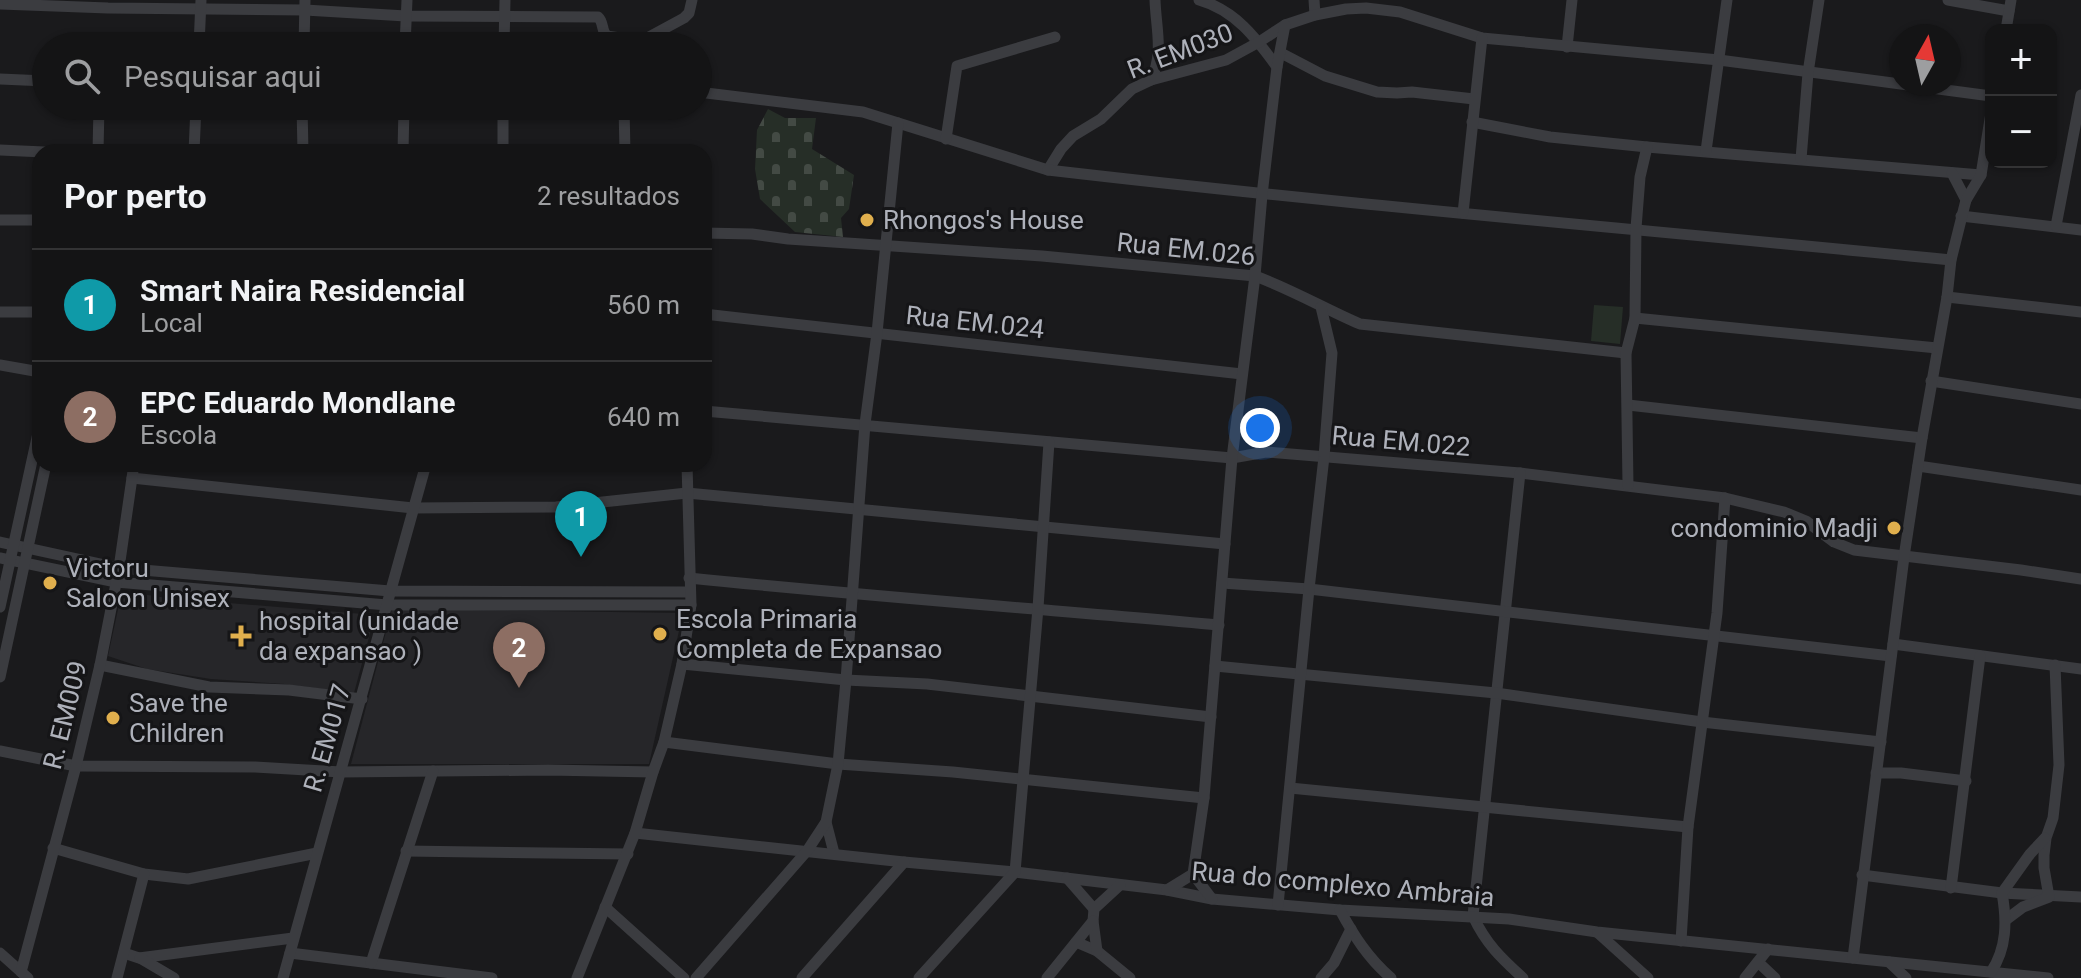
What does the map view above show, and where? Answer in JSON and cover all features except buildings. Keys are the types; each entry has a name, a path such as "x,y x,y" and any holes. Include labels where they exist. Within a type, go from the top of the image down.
{"street":[{"path":"405,32 407,0"},
{"path":"504,32 505,0"},
{"path":"658,32 684,18 689,13 692,0"},
{"path":"1151,80 1159,65 1155,0"},
{"path":"1199,0 1212,3 1230,14 1259,42 1277,67"},
{"path":"1314,0 1315,15"},
{"path":"1567,47 1572,0"},
{"path":"1706,151 1727,0"},
{"path":"1801,159 1808,73 1819,0"},
{"path":"1948,0 2010,6"},
{"path":"0,4 305,5 406,16 598,17 602,20 604,32"},
{"path":"200,32 201,4"},
{"path":"304,32 305,5"},
{"name":"R. EM030","path":"1048,170 1073,136 1101,119 1132,89 1151,80 1226,60 1285,25 1346,9 1401,6 1482,38 1719,60 1985,95"},
{"path":"1212,899 1193,874 1204,798 1232,458 1277,67 1285,25"},
{"path":"946,139 957,66 1055,37"},
{"path":"1463,213 1482,38"},
{"path":"1281,53 1325,76 1377,92 1412,92 1474,99"},
{"path":"0,79 32,80"},
{"path":"712,94 863,112 1048,170 1262,195 1951,260"},
{"path":"2056,226 2077,139 2081,95"},
{"path":"98,144 99,120"},
{"path":"194,144 195,120"},
{"path":"302,120 303,144"},
{"path":"403,144 404,120"},
{"path":"503,120 503,144"},
{"path":"624,120 625,144"},
{"path":"1472,122 1550,137 1981,175"},
{"path":"696,978 807,851 826,822 838,764 865,424 898,123"},
{"path":"1628,485 1626,353 1635,318 1636,228 1640,177 1647,147"},
{"path":"0,150 32,151"},
{"path":"1853,958 1904,557 1931,381 1961,216 1966,200 1981,175 1985,150"},
{"path":"1952,173 1966,200"},
{"path":"1961,216 2081,230"},
{"path":"0,220 32,220"},
{"name":"Rua EM.026","path":"712,233 886,244 1255,276 1360,324 1626,353"},
{"path":"1947,297 2081,312"},
{"path":"1278,905 1332,353 1321,307"},
{"path":"0,312 32,312"},
{"name":"Rua EM.024","path":"712,315 1242,374"},
{"path":"1635,318 1937,348"},
{"path":"0,365 32,371"},
{"path":"1931,381 2081,404"},
{"path":"1628,405 1922,438"},
{"name":"Rua EM.022","path":"712,412 1232,458 1266,452 1628,485 1725,498 1784,512 1806,521 1844,548 2081,579"},
{"path":"919,978 1015,872 1049,442"},
{"path":"0,607 5,559 15,545 32,463"},
{"path":"1918,466 2081,490"},
{"path":"0,677 44,472"},
{"name":"R. EM009","path":"25,975 53,848 100,665 119,568 133,472"},
{"name":"R. EM017","path":"283,978 424,472"},
{"path":"577,978 628,854 664,742 682,664 690,599 687,472"},
{"path":"1520,473 1473,916 1482,936 1496,954 1523,978"},
{"path":"132,478 413,508 556,507 687,493 1225,544"},
{"path":"1681,941 1688,827 1714,635 1725,498"},
{"path":"0,542 119,568 390,591 690,599"},
{"path":"5,559 116,582 387,605 690,599"},
{"path":"689,578 1219,625"},
{"path":"1222,583 1309,589 1714,635 1980,656 2081,669"},
{"path":"1951,888 1980,656"},
{"path":"682,664 846,680 927,684 1211,717"},
{"path":"100,665 209,687 289,690 362,699"},
{"path":"2049,897 2044,868 2046,838 2053,818 2059,765 2055,665"},
{"path":"1215,666 1496,693 1702,722 1881,742"},
{"path":"664,742 838,764 953,772 1204,798"},
{"path":"0,751 76,766 255,767 341,772 653,772"},
{"path":"371,963 433,771"},
{"path":"1876,773 1966,781"},
{"path":"1290,788 1688,827"},
{"path":"826,822 834,853"},
{"name":"Rua do complexo Ambraia","path":"635,833 1015,872 1167,890 1212,899 1509,919 1597,932 2048,978"},
{"path":"1991,972 1998,962 2007,919 2002,893 2030,854 2046,838"},
{"path":"53,848 144,874 188,879 317,853"},
{"path":"406,851 628,854"},
{"path":"802,978 904,862"},
{"path":"117,978 144,874"},
{"path":"1167,890 1193,874"},
{"path":"1862,875 1951,888 2081,897"},
{"path":"1067,878 1093,915 1097,951"},
{"path":"1047,978 1093,915 1120,885"},
{"path":"2007,919 2023,907 2049,897"},
{"path":"605,907 684,978"},
{"path":"1340,910 1372,962 1391,978"},
{"path":"1321,978 1334,963 1351,929"},
{"path":"1597,932 1648,978"},
{"path":"139,958 293,938"},
{"path":"1076,942 1097,951 1130,978"},
{"path":"1745,978 1768,949"},
{"path":"0,953 25,975"},
{"path":"124,953 174,978"},
{"path":"290,953 492,978"},
{"path":"1889,962 1906,978"},
{"path":"1759,963 1775,978"}],"shaded area":[{"name":"hospital (unidade da expansao )","path":"122,591 167,598 375,615 354,693 211,679 147,669 108,656"},
{"path":"392,609 683,613 649,764 351,764"}],"green space":[{"path":"768,109 785,118 816,118 812,149 854,175 849,209 841,218 843,237 795,232 760,199 755,169 757,130"},
{"path":"1594,305 1623,307 1620,344 1591,341"}],"place":[{"name":"Rhongos's House","path":"867,220"},
{"name":"condominio Madji","path":"1894,528"},
{"name":"Smart Naira Residencial","path":"581,557"},
{"name":"Victoru Saloon Unisex","path":"50,583"},
{"name":"Escola Primaria Completa de Expansao","path":"660,634"},
{"name":"hospital (unidade da expansao )","path":"241,636"},
{"name":"EPC Eduardo Mondlane","path":"519,688"},
{"name":"Save the Children","path":"113,718"}]}
